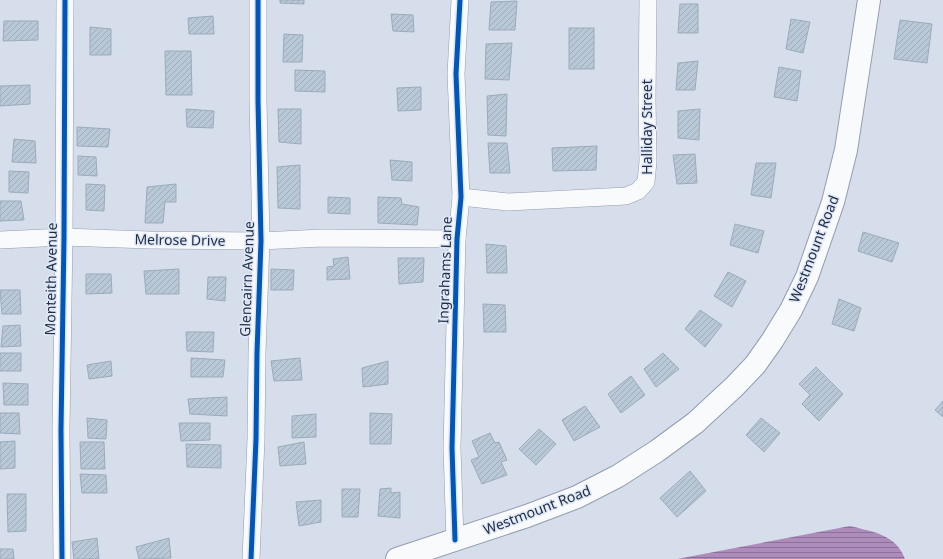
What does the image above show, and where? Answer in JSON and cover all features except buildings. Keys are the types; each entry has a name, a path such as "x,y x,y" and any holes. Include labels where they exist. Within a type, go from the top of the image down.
{"main road":[{"name":"Westmount Road","path":"398,559 527,516 577,497 618,476 657,451 695,423 756,365 791,310 807,277 834,202 846,150 869,0"}],"street":[{"name":"Monteith Avenue","path":"62,559 61,430 64,237 65,0"},
{"name":"Glencairn Avenue","path":"251,559 262,241 258,101 258,0"},
{"name":"Ingrahams Lane","path":"455,540 452,448 457,239 460,197 456,74 460,0"},
{"name":"Halliday Street","path":"460,197 508,202 626,196 638,191 646,182 648,161 648,0"},
{"name":"Melrose Drive","path":"0,240 64,237 149,240 262,241 322,238 457,239"}],"shaded area":[{"path":"850,526 875,532 890,539 896,544 905,559 677,559"}],"cycle path":[{"path":"62,559 61,430 64,237 65,0"},
{"path":"251,559 256,439 261,241 258,101 258,0"},
{"path":"455,540 452,448 457,239 461,197 456,74 460,0"}]}
